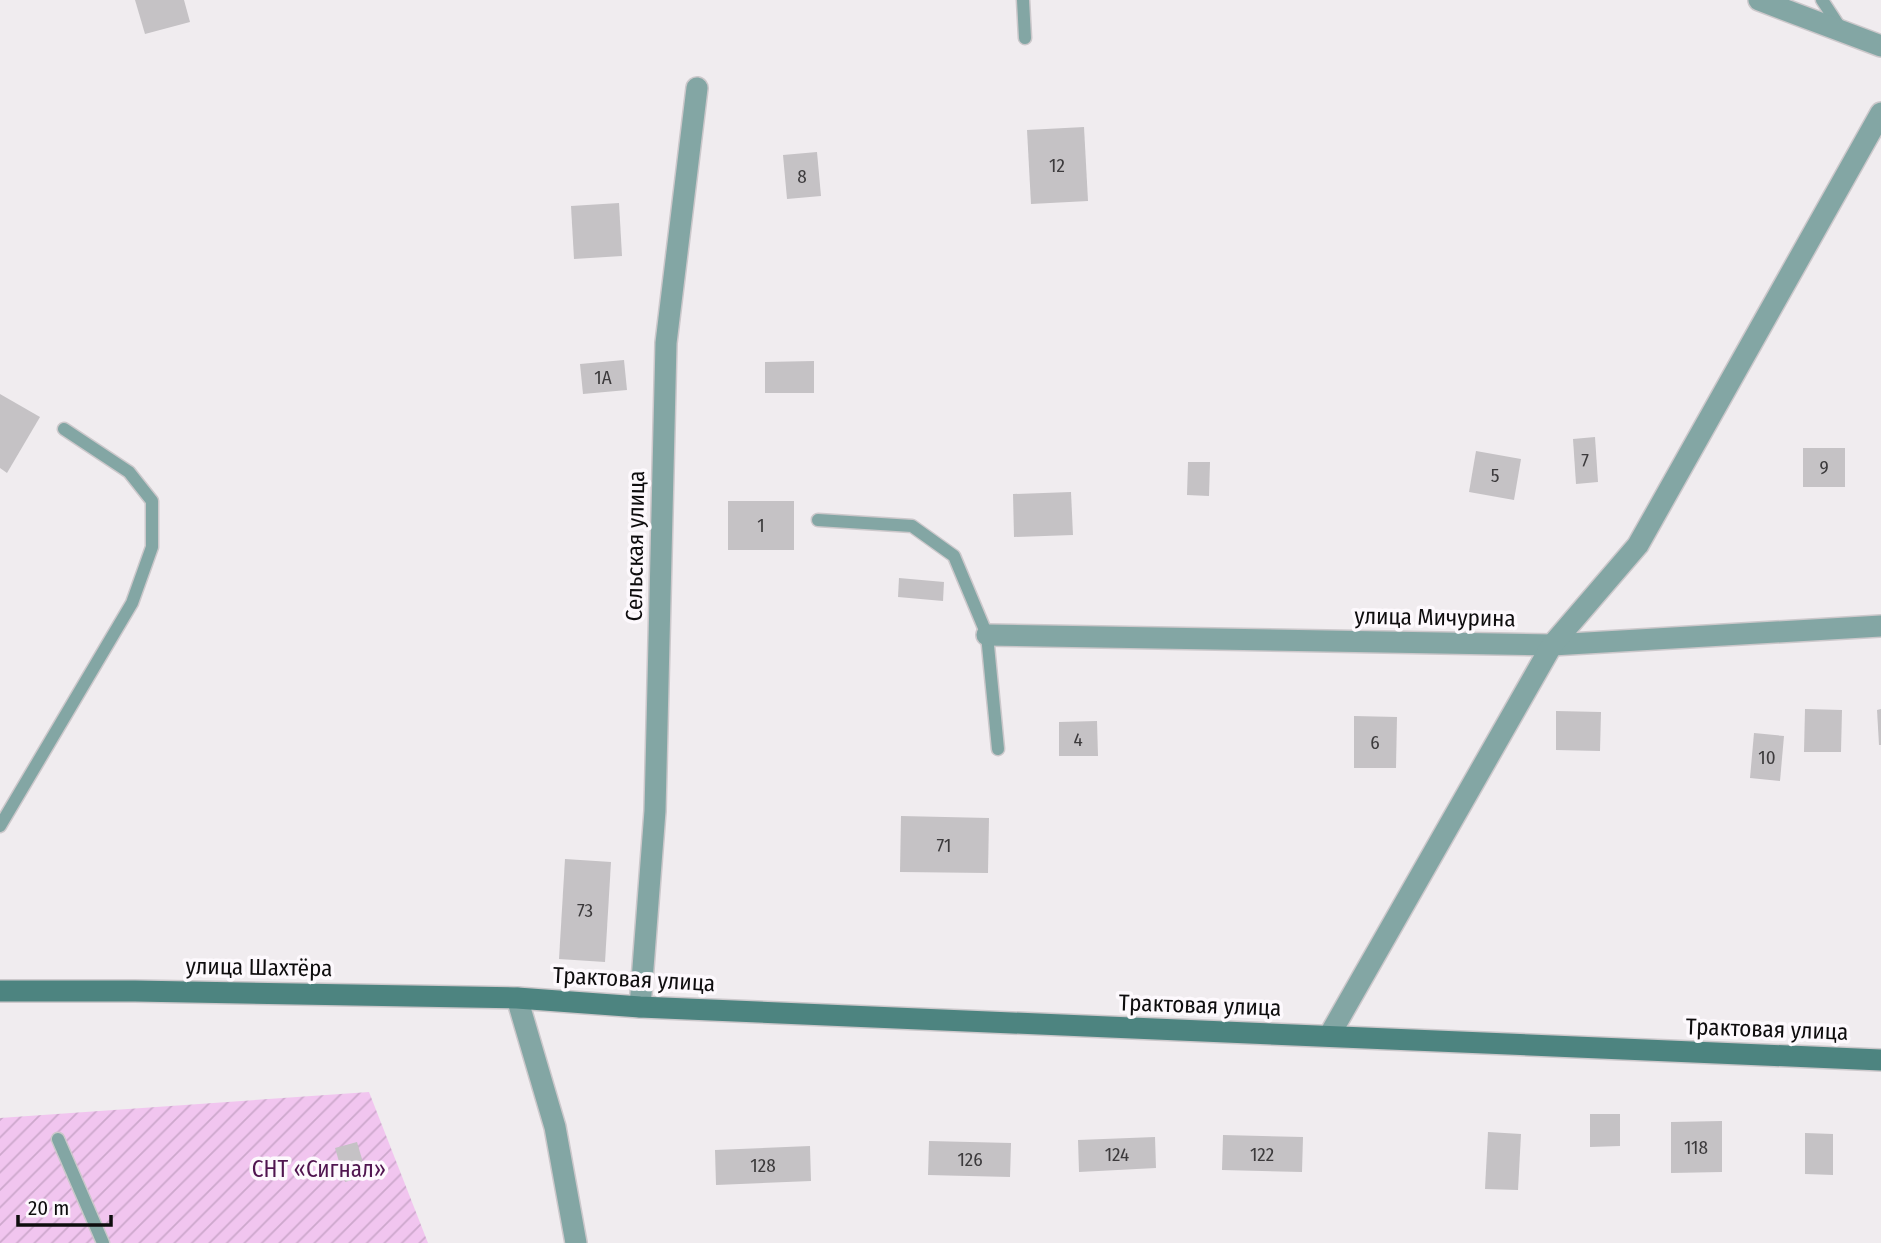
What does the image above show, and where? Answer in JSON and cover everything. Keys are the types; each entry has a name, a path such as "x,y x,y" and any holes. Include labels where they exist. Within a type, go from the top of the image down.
{"main road":[{"name":"улица Шахтёра","path":"0,991 517,998"},
{"name":"Трактовая улица","path":"517,998 640,1007 1881,1060"}],"street":[{"path":"1759,0 1881,46"},
{"name":"Сельская улица","path":"640,1007 655,811 666,344 697,88"},
{"path":"1329,1036 1552,645 1638,545 1881,113"},
{"name":"улица Мичурина","path":"987,635 1552,645 1881,626"},
{"path":"517,998 555,1127 576,1243"}],"lane":[{"path":"1023,0 1025,37"},
{"path":"1822,0 1844,32"},
{"path":"0,825 132,603 152,547 152,501 129,471 64,429"},
{"path":"818,520 912,526 954,556 987,635 998,749"},
{"path":"58,1139 103,1243"}],"green space":[{"name":"СНТ «Сигнал»","path":"369,1092 428,1243 0,1243 0,1118"}],"building":[{"path":"135,0 184,0 190,22 145,34"},
{"path":"1084,127 1088,201 1031,204 1027,130"},
{"path":"817,152 821,196 787,199 783,155"},
{"path":"619,203 622,256 574,259 571,206"},
{"path":"624,360 627,390 583,394 580,364"},
{"path":"814,361 814,393 765,393 765,362"},
{"path":"0,394 40,417 7,473 0,468"},
{"path":"1595,437 1598,482 1576,484 1573,439"},
{"path":"1803,448 1845,448 1845,487 1803,487"},
{"path":"1476,451 1521,459 1514,500 1469,492"},
{"path":"1188,462 1210,462 1209,496 1187,495"},
{"path":"1071,492 1073,535 1014,537 1013,494"},
{"path":"728,501 794,501 794,550 728,550"},
{"path":"899,578 944,582 943,601 898,597"},
{"path":"1805,709 1842,710 1841,752 1804,752"},
{"path":"1881,709 1881,745 1879,745 1877,710"},
{"path":"1556,711 1601,712 1600,751 1556,750"},
{"path":"1354,716 1397,717 1396,768 1354,768"},
{"path":"1097,721 1098,756 1059,756 1059,722"},
{"path":"1754,733 1784,736 1780,781 1750,778"},
{"path":"901,816 989,818 988,873 900,872"},
{"path":"565,859 611,862 605,962 559,959"},
{"path":"1590,1114 1620,1114 1620,1146 1590,1147"},
{"path":"1722,1121 1722,1172 1671,1173 1671,1122"},
{"path":"1488,1132 1521,1134 1518,1190 1485,1189"},
{"path":"1805,1133 1833,1134 1833,1175 1805,1174"},
{"path":"1223,1135 1303,1137 1302,1172 1222,1170"},
{"path":"1155,1137 1156,1168 1079,1172 1078,1140"},
{"path":"929,1141 1011,1143 1010,1177 928,1175"},
{"path":"357,1142 367,1176 345,1182 335,1148"},
{"path":"810,1146 811,1181 716,1185 715,1150"}]}
